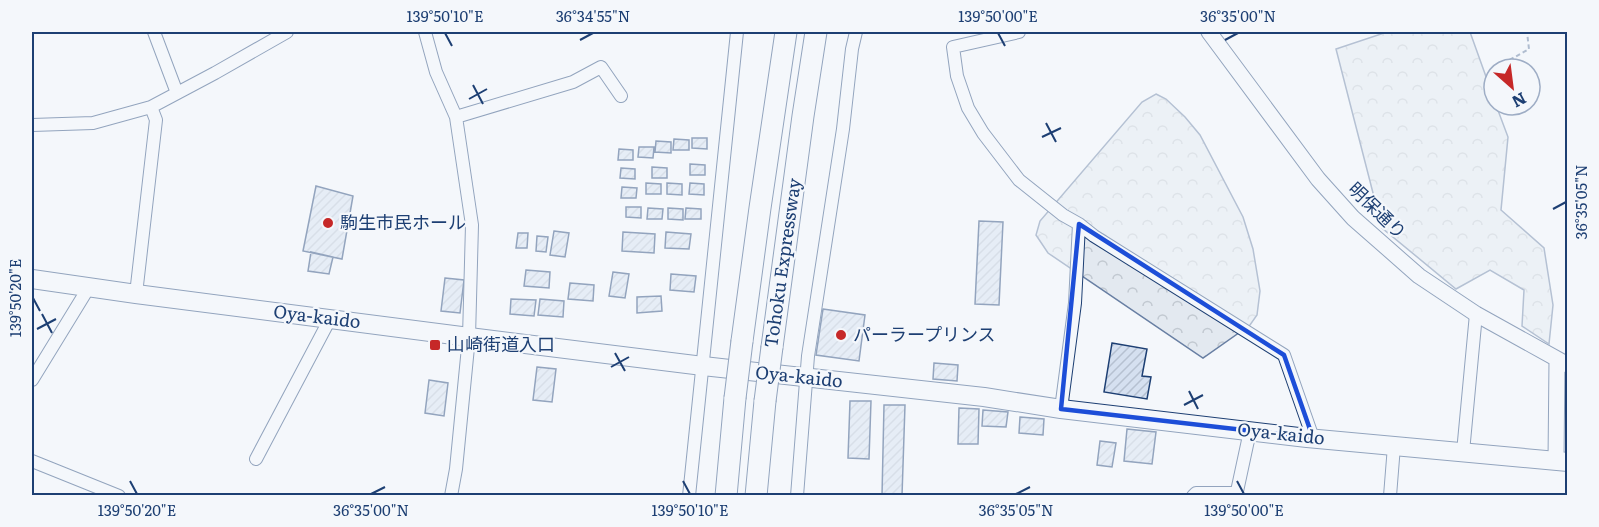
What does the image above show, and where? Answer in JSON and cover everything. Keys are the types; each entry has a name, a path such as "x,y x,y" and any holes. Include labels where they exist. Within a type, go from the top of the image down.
{"highway":[{"name":"Tohoku Expressway","path":"726,495 735,398 759,208 786,32"},
{"name":"Tohoku Expressway","path":"756,495 765,401 816,32"}],"main road":[{"name":"Oya-kaido","path":"32,279 469,337 984,397 1062,410 1313,438 1562,461"}],"street":[{"path":"154,32 177,93"},
{"path":"32,125 93,123 151,107 287,32"},
{"path":"425,32 436,72 456,117 472,225 469,337 456,469 451,495"},
{"path":"689,495 737,32"},
{"path":"796,495 810,345 856,32"},
{"path":"1019,32 953,47 957,76 968,108 983,133 1019,180 1063,215 1284,355 1313,438"},
{"name":"明保通り","path":"1209,32 1318,179 1353,218 1419,276 1476,314 1562,363"},
{"path":"456,117 573,82 601,67 621,96"},
{"path":"136,294 156,120 151,107"},
{"path":"1062,410 1075,303 1079,224"},
{"path":"32,380 89,287"},
{"path":"1463,452 1476,314"},
{"path":"256,459 330,319"},
{"path":"1562,363 1562,461"},
{"path":"1192,495 1196,493 1235,494 1250,431"},
{"path":"1390,495 1394,446"},
{"path":"32,461 119,495"}],"path":[{"path":"1515,57 1529,49 1527,32"}],"highlighted area":[{"path":"1079,224 1284,355 1313,438 1061,409"}],"green space":[{"path":"1387,32 1470,32 1482,66 1482,117 1500,117 1508,137 1501,210 1544,248 1553,305 1549,344 1522,326 1524,290 1490,270 1456,289 1382,228 1336,49"},
{"path":"1156,94 1166,99 1200,135 1243,217 1253,249 1260,291 1257,315 1250,325 1203,358 1048,253 1036,235 1040,221 1142,102"}],"building":[{"path":"692,138 707,138 707,149 692,148"},
{"path":"674,139 689,140 689,150 673,150"},
{"path":"656,141 671,142 671,153 655,152"},
{"path":"639,147 654,147 653,158 638,157"},
{"path":"619,149 633,150 633,160 618,160"},
{"path":"690,164 705,165 705,175 690,175"},
{"path":"652,167 667,168 667,178 652,178"},
{"path":"621,168 635,169 635,179 620,178"},
{"path":"646,183 661,184 661,194 646,194"},
{"path":"667,183 682,184 682,195 667,194"},
{"path":"690,183 704,184 704,195 689,194"},
{"name":"駒生市民ホール","path":"316,186 353,196 342,259 303,251"},
{"path":"622,187 637,188 636,198 621,198"},
{"path":"626,207 641,207 641,218 626,217"},
{"path":"648,208 663,209 662,219 647,219"},
{"path":"668,208 683,209 683,220 668,219"},
{"path":"686,208 701,209 701,219 685,219"},
{"path":"979,221 1003,222 999,305 975,304"},
{"path":"554,231 569,233 565,257 550,255"},
{"path":"623,232 655,234 654,253 622,251"},
{"path":"666,232 691,234 689,249 665,248"},
{"path":"518,233 528,233 527,248 516,248"},
{"path":"537,236 548,237 546,252 536,251"},
{"path":"311,252 333,257 329,274 308,271"},
{"path":"526,270 550,272 549,288 524,286"},
{"path":"613,272 629,274 625,298 609,296"},
{"path":"671,274 696,276 694,292 670,290"},
{"path":"445,278 464,280 460,313 441,311"},
{"path":"570,283 594,285 593,301 568,299"},
{"path":"661,296 662,311 637,313 637,297"},
{"path":"511,299 536,300 534,316 510,314"},
{"path":"540,299 564,301 563,317 538,315"},
{"name":"パーラープリンス","path":"823,309 865,315 859,361 816,355"},
{"path":"1112,343 1147,349 1142,376 1151,377 1147,399 1104,392"},
{"path":"934,363 958,365 957,381 933,379"},
{"path":"537,367 556,369 552,402 533,400"},
{"path":"429,380 448,383 444,416 425,413"},
{"path":"850,401 871,401 869,459 848,458"},
{"path":"884,405 905,405 902,496 882,496"},
{"path":"959,408 979,409 978,444 958,444"},
{"path":"983,410 1008,412 1006,427 982,426"},
{"path":"1020,417 1044,419 1043,435 1019,433"},
{"path":"1127,429 1156,432 1152,464 1124,461"},
{"path":"1100,441 1116,443 1112,467 1097,465"}],"place":[{"name":"駒生市民ホール","path":"328,223"},
{"name":"パーラープリンス","path":"841,335"},
{"name":"山崎街道入口","path":"435,345"}]}
